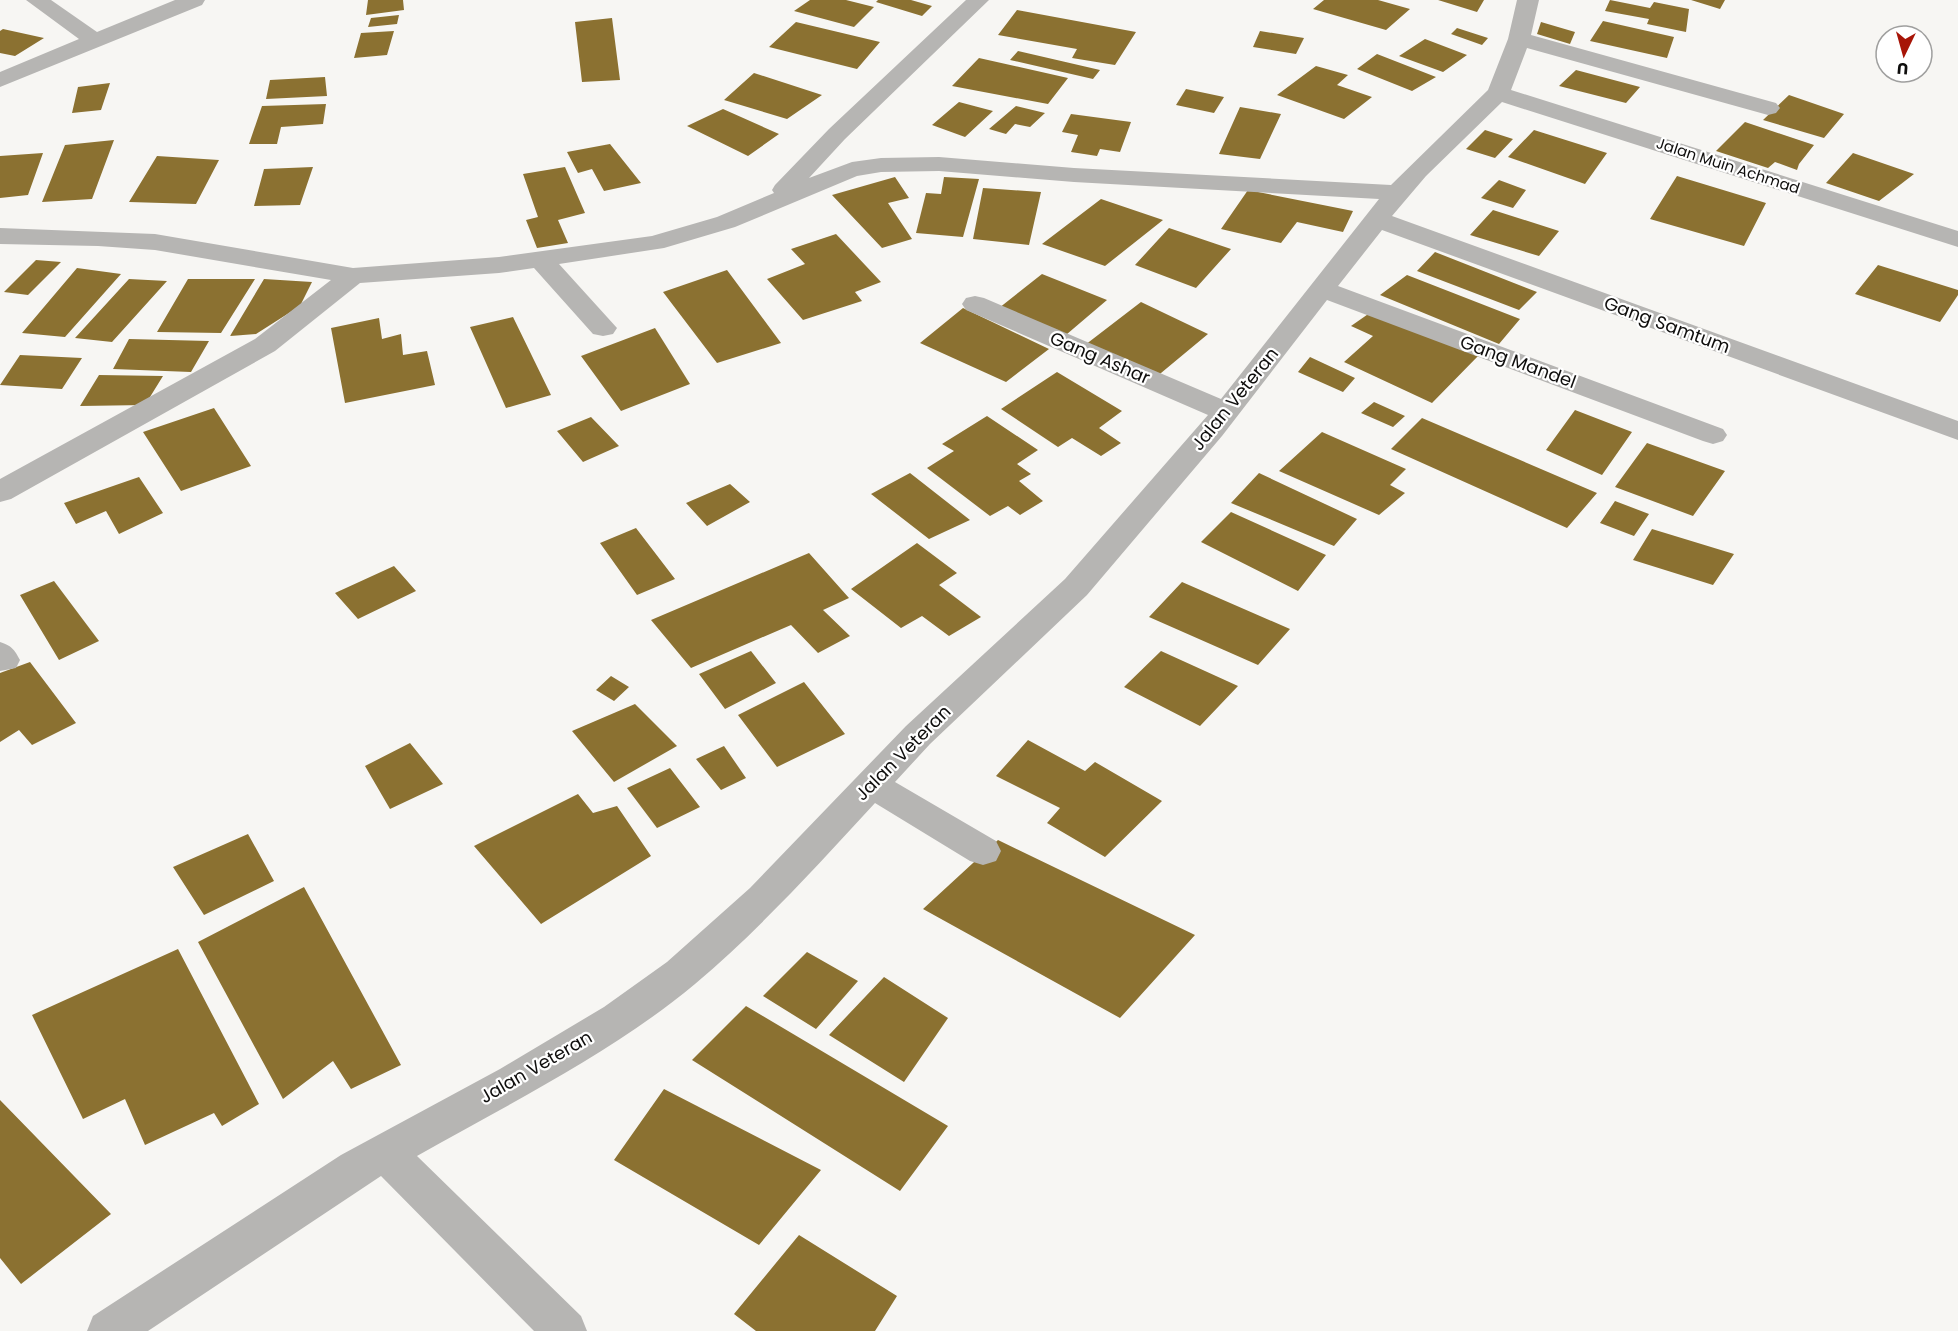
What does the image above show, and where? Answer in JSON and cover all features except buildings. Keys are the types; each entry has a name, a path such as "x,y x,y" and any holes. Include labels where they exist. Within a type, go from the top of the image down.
{"street":[{"path":"37,0 96,40"},
{"path":"0,80 194,0"},
{"path":"775,200 837,134 978,0"},
{"name":"Jalan Veteran","path":"109,1331 356,1168 514,1082 618,1019 681,974 763,899 918,735 1076,587 1226,412 1397,193 1498,93 1519,39 1528,0"},
{"path":"1519,39 1768,108"},
{"name":"Jalan Muin Achmad","path":"1498,93 1958,239"},
{"path":"0,236 155,242 353,276 541,260 655,243 726,222 852,169 907,164 1397,193"},
{"name":"Gang Samtum","path":"1376,219 1958,431"},
{"path":"541,260 603,328"},
{"path":"0,492 265,345 353,276"},
{"name":"Gang Mandel","path":"1322,289 1713,435"},
{"name":"Gang Ashar","path":"975,304 1226,412"},
{"path":"872,784 983,851"},
{"path":"385,1152 565,1331"}]}
